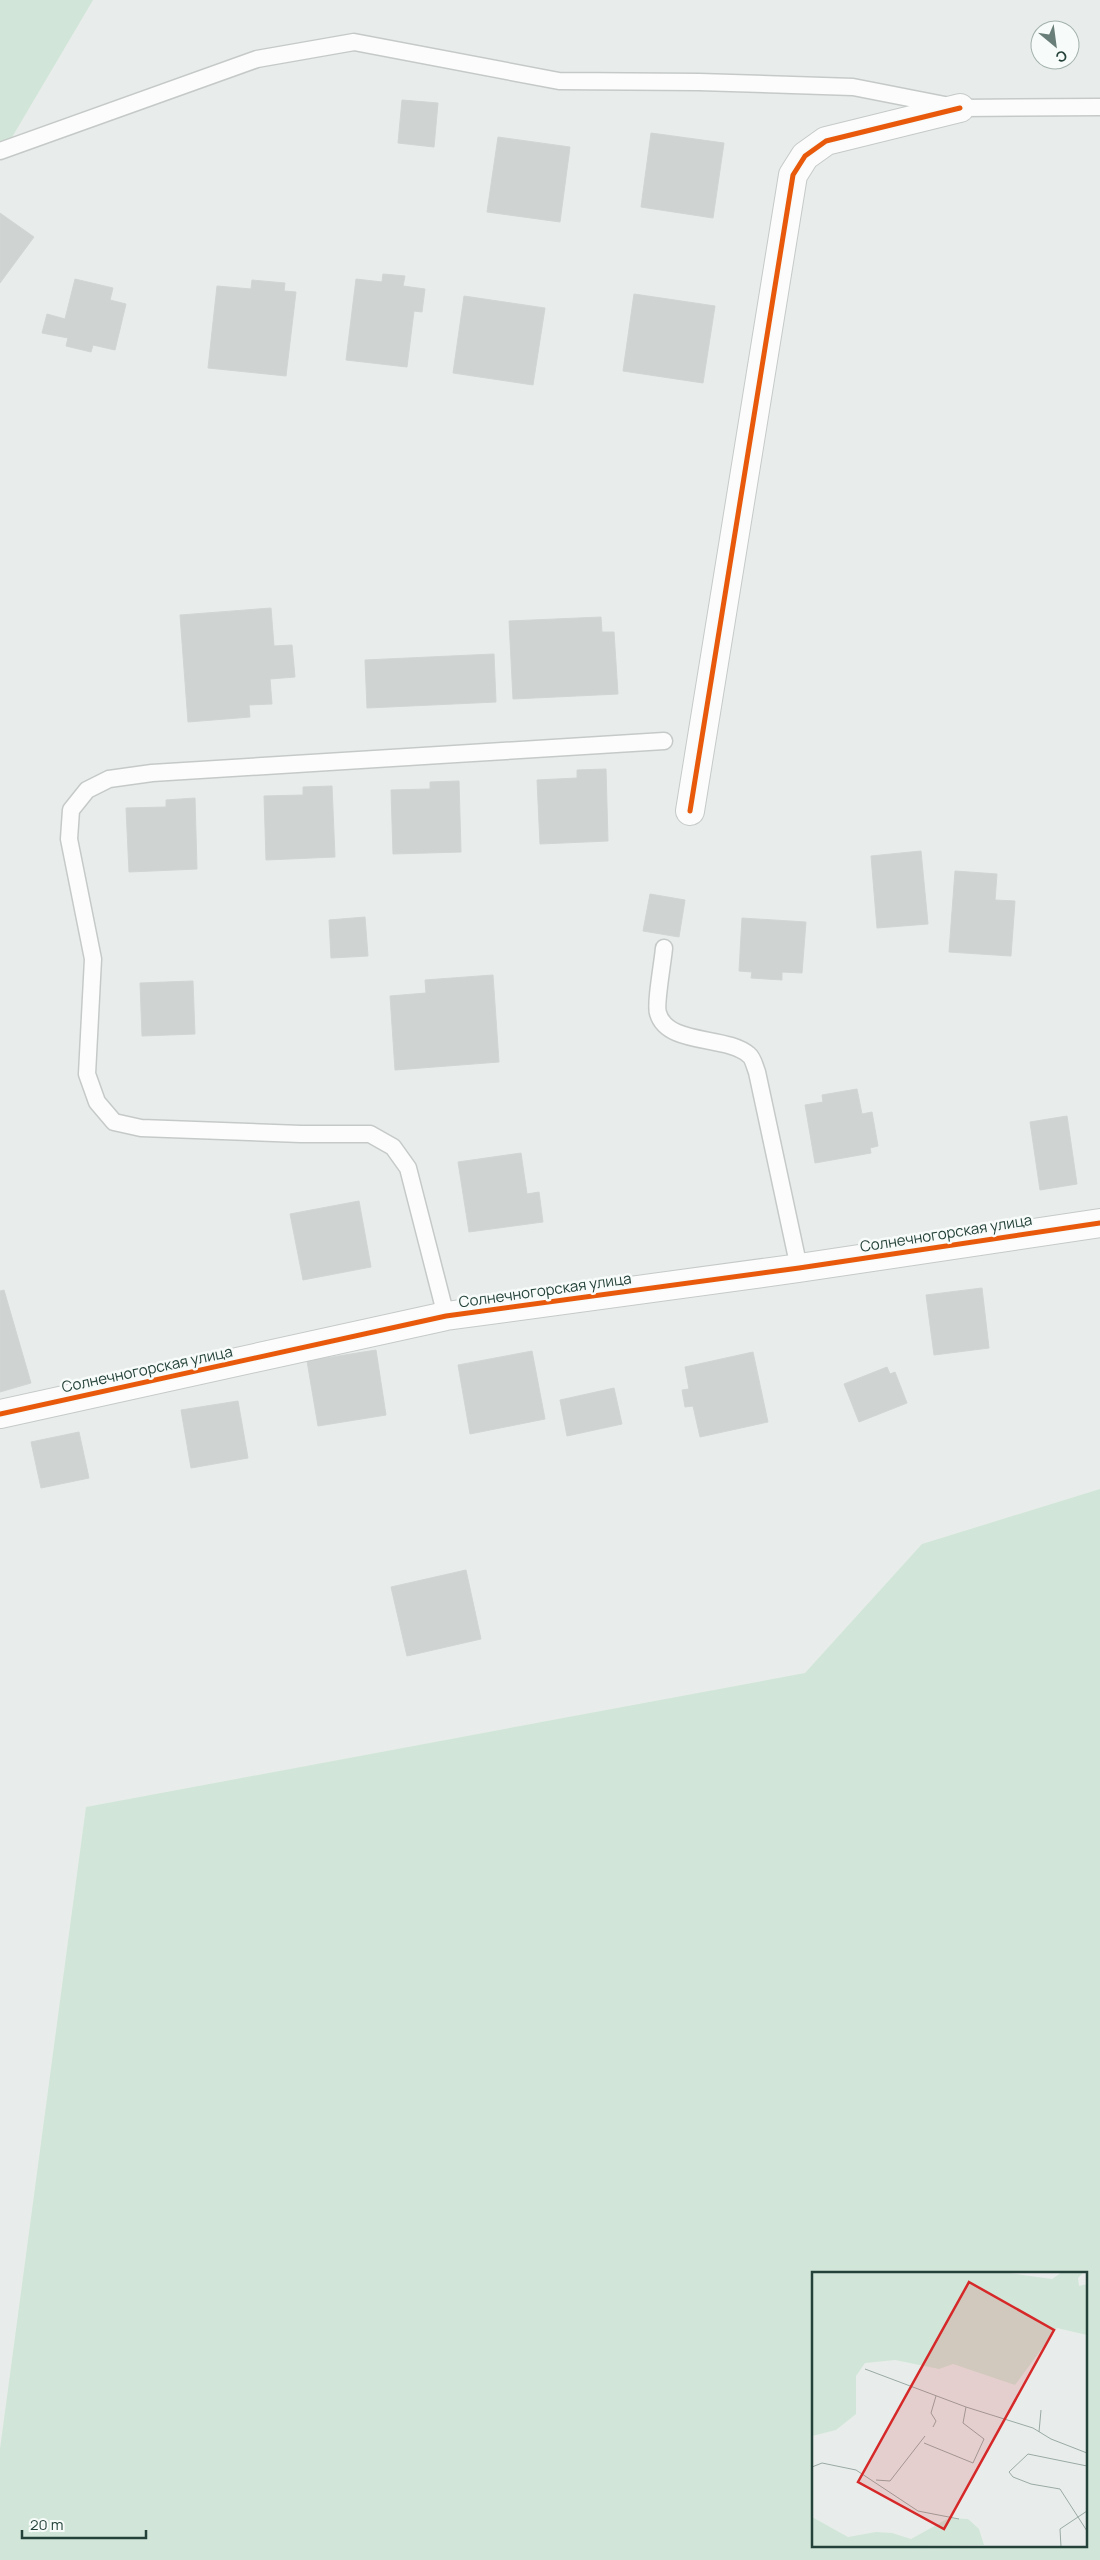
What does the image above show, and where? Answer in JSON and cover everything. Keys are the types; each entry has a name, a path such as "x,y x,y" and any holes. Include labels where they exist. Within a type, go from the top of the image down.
{"street":[{"path":"690,811 793,175 805,156 826,141 960,108"},
{"name":"Солнечногорская улица","path":"0,1414 446,1316 799,1268 1100,1223"}],"lane":[{"path":"0,151 257,59 354,42 559,81 699,82 853,87 960,108 1100,107"},
{"path":"446,1316 408,1168 393,1147 370,1134 301,1134 141,1128 114,1122 97,1102 86,1074 93,959 69,839 71,810 87,790 109,779 152,773 664,741"},
{"path":"664,948 657,1012 664,1024 679,1034 730,1046 750,1055 758,1072 799,1268"}],"green space":[{"path":"0,0 93,0 8,144 0,148"},
{"path":"1100,1489 1100,2560 0,2560 0,2449 86,1807 805,1673 922,1544"}],"building":[{"path":"402,100 438,103 434,147 398,143"},
{"path":"651,133 724,143 713,218 641,207"},
{"path":"498,137 570,147 560,222 487,212"},
{"path":"0,213 34,237 0,283"},
{"path":"383,274 405,276 403,286 425,289 422,312 414,311 407,367 346,360 356,279 382,282"},
{"path":"75,279 113,288 110,300 126,304 115,350 93,345 91,352 66,346 68,338 42,333 47,314 65,319"},
{"path":"252,280 285,283 284,291 296,292 286,376 208,368 217,286 251,289"},
{"path":"634,294 715,306 703,383 623,371"},
{"path":"464,296 545,308 533,385 453,373"},
{"path":"271,608 274,646 292,645 295,677 270,679 272,704 249,705 250,717 188,722 180,615"},
{"path":"601,617 602,632 614,632 618,694 513,699 509,621"},
{"path":"494,654 496,702 367,708 365,660"},
{"path":"606,769 608,841 540,844 537,780 577,778 577,770"},
{"path":"459,781 461,852 393,854 391,790 430,789 430,782"},
{"path":"332,786 335,857 266,860 264,796 303,795 303,787"},
{"path":"195,798 197,869 129,872 126,808 166,807 166,800"},
{"path":"921,851 928,924 877,928 871,856"},
{"path":"955,871 997,874 995,900 1015,901 1011,956 949,952"},
{"path":"650,894 685,900 679,937 643,931"},
{"path":"365,917 368,956 331,958 329,920"},
{"path":"742,918 806,922 802,973 782,972 782,980 751,978 752,972 739,971"},
{"path":"493,975 499,1062 395,1070 390,996 426,993 425,980"},
{"path":"193,981 195,1034 142,1036 140,983"},
{"path":"857,1089 862,1114 872,1112 878,1146 870,1148 871,1153 815,1163 805,1105 823,1102 822,1095"},
{"path":"1067,1116 1077,1184 1040,1190 1030,1122"},
{"path":"521,1153 527,1194 539,1192 543,1222 469,1232 458,1162"},
{"path":"359,1201 371,1267 303,1280 290,1214"},
{"path":"982,1288 989,1348 934,1355 926,1295"},
{"path":"4,1290 31,1383 0,1392 0,1291"},
{"path":"376,1350 386,1415 318,1426 307,1361"},
{"path":"532,1351 545,1419 470,1434 458,1365"},
{"path":"753,1352 768,1422 700,1437 693,1406 685,1407 682,1390 689,1389 685,1367"},
{"path":"887,1367 890,1374 895,1372 907,1403 859,1422 844,1384"},
{"path":"614,1388 622,1424 567,1436 560,1400"},
{"path":"238,1401 248,1458 191,1468 181,1410"},
{"path":"79,1432 89,1478 41,1488 31,1442"},
{"path":"466,1570 481,1639 407,1656 391,1587"}],"cycle path":[{"path":"690,811 793,175 805,156 826,141 960,108"},
{"path":"0,1414 446,1316 799,1268 1100,1223"}]}
